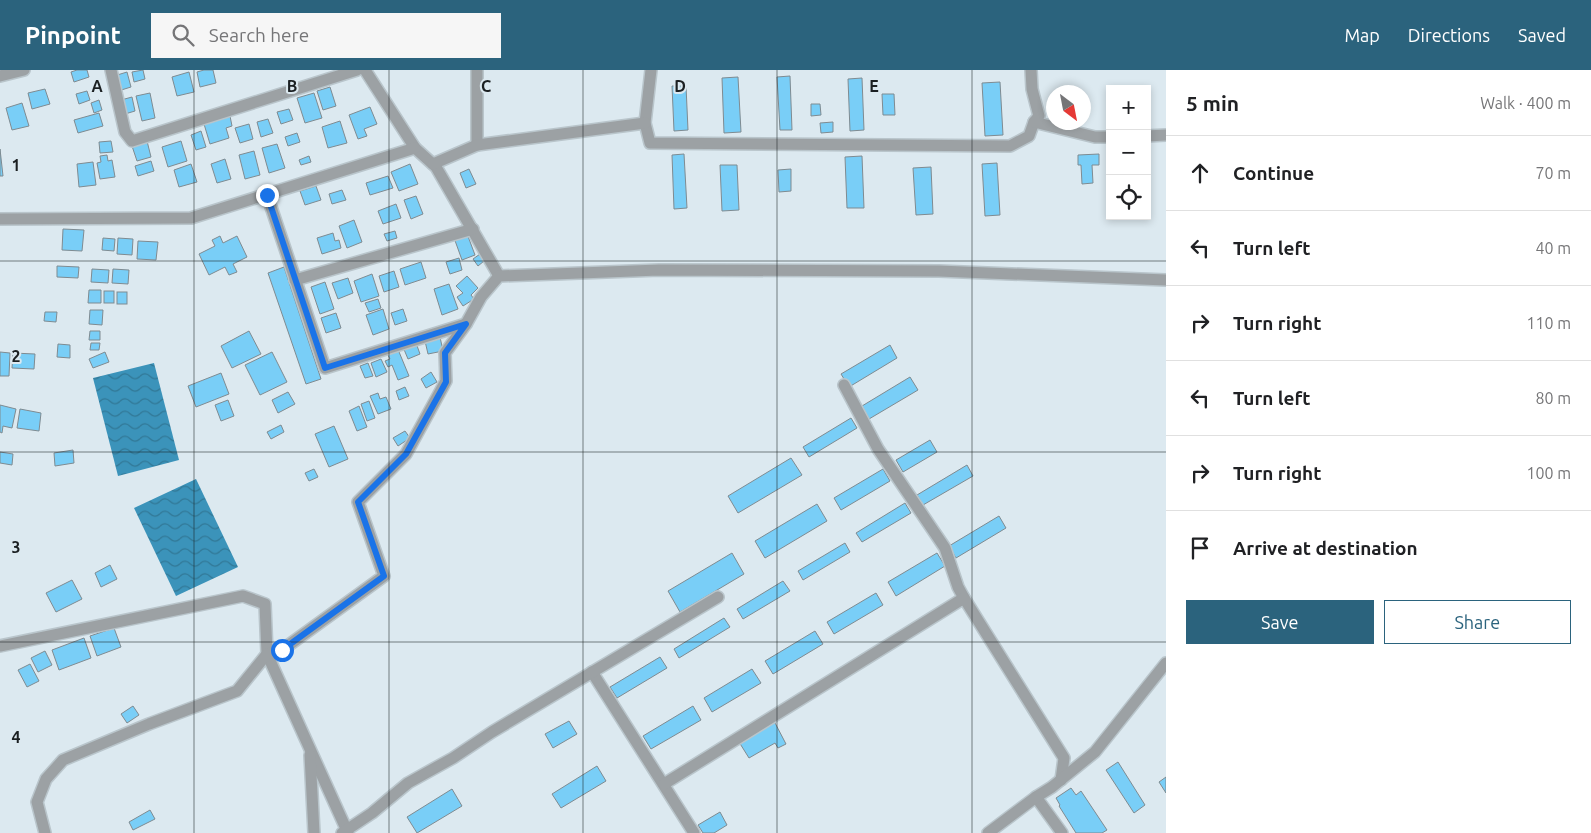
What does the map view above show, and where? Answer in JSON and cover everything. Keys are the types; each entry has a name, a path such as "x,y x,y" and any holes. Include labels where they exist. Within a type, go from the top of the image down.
{"street":[{"path":"111,70 125,132 132,141 357,70"},
{"path":"365,70 415,148 436,166 499,276"},
{"path":"477,70 477,145"},
{"path":"651,70 645,123 650,143 1010,146 1029,136 1034,122 1039,116 1032,89 1031,70"},
{"path":"0,76 19,71"},
{"path":"1034,122 1095,137 1106,137"},
{"path":"433,164 477,145 645,123"},
{"path":"1151,136 1166,136"},
{"path":"0,219 191,218 415,148"},
{"path":"267,195 325,368 466,324"},
{"path":"295,280 473,229"},
{"path":"45,833 37,802 46,779 63,760 149,724 237,692 267,654 282,650 384,576 358,502 406,454 446,382 445,353 466,324 481,297 499,276 659,270 919,271 1166,280"},
{"path":"844,385 878,450 945,548 958,587 964,598 1064,758 1061,780"},
{"path":"0,646 243,596 265,604 267,654 310,748 345,832 372,813 408,783 453,758 492,732 718,597"},
{"path":"664,784 964,598"},
{"path":"988,833 1061,780 1095,752 1166,664"},
{"path":"592,672 694,833"},
{"path":"310,748 314,833"},
{"path":"1036,797 1062,833"}],"water":[{"path":"154,363 179,460 118,476 93,378"},
{"path":"196,479 238,567 176,596 134,508"}],"building":[{"path":"87,70 89,77 74,82 71,72"},
{"path":"143,70 145,79 134,82 132,72"},
{"path":"213,70 216,83 200,87 197,72"},
{"path":"127,72 131,87 118,91 114,76"},
{"path":"189,72 194,92 177,96 172,77"},
{"path":"790,76 792,130 780,130 777,77"},
{"path":"738,77 741,132 724,133 722,78"},
{"path":"862,78 864,130 850,131 848,79"},
{"path":"1000,82 1003,135 985,136 982,83"},
{"path":"672,86 686,86 688,130 674,131"},
{"path":"330,87 336,106 323,110 317,91"},
{"path":"45,89 50,104 32,109 28,93"},
{"path":"87,91 90,100 79,104 76,94"},
{"path":"150,93 155,118 142,121 136,96"},
{"path":"314,93 322,118 305,123 297,98"},
{"path":"882,94 894,94 895,115 883,115"},
{"path":"132,97 135,111 125,114 121,100"},
{"path":"99,100 102,110 94,113 91,103"},
{"path":"22,103 29,126 12,130 6,108"},
{"path":"811,104 820,104 821,115 811,116"},
{"path":"370,107 377,124 364,129 367,136 358,139 349,115"},
{"path":"289,109 293,120 281,124 277,112"},
{"path":"99,113 103,126 78,133 74,120"},
{"path":"230,116 232,126 226,128 229,138 210,144 204,124"},
{"path":"268,119 273,133 261,137 257,122"},
{"path":"340,121 347,143 328,148 322,127"},
{"path":"833,122 833,132 821,133 820,123"},
{"path":"249,124 253,139 240,143 235,128"},
{"path":"201,131 206,147 196,150 191,135"},
{"path":"297,133 300,142 288,146 285,137"},
{"path":"111,141 113,152 100,153 99,142"},
{"path":"147,141 151,157 137,161 132,146"},
{"path":"181,141 187,161 168,167 162,147"},
{"path":"277,144 285,168 269,173 262,148"},
{"path":"0,149 3,176 0,176"},
{"path":"254,151 260,175 245,179 239,155"},
{"path":"684,154 687,208 674,209 672,155"},
{"path":"1099,154 1099,165 1092,165 1093,183 1082,184 1081,165 1078,165 1078,155"},
{"path":"107,155 108,161 112,160 115,177 100,179 97,163 101,162 100,156"},
{"path":"309,156 311,162 301,165 299,160"},
{"path":"862,156 864,208 847,208 845,157"},
{"path":"225,159 231,179 217,183 211,164"},
{"path":"151,161 154,171 138,176 135,166"},
{"path":"93,162 96,185 79,187 77,164"},
{"path":"997,163 1000,215 985,216 982,164"},
{"path":"191,164 197,182 179,187 174,170"},
{"path":"410,164 418,184 399,191 391,172"},
{"path":"720,165 737,165 739,210 722,211"},
{"path":"931,167 933,214 916,215 913,168"},
{"path":"469,169 476,184 466,188 460,173"},
{"path":"791,169 791,191 779,192 778,170"},
{"path":"388,176 393,188 370,195 366,183"},
{"path":"316,186 321,200 305,205 300,191"},
{"path":"342,190 346,200 332,204 329,194"},
{"path":"416,196 423,214 411,219 404,200"},
{"path":"396,204 401,218 383,224 378,211"},
{"path":"354,220 362,242 347,248 339,226"},
{"path":"63,229 84,230 82,251 62,250"},
{"path":"395,231 397,238 387,241 384,234"},
{"path":"466,231 475,255 462,260 453,235"},
{"path":"333,233 335,241 339,240 341,248 322,254 317,238"},
{"path":"220,236 223,243 237,236 247,257 233,264 237,272 229,275 225,267 209,275 199,254 215,246 212,240"},
{"path":"103,238 115,239 114,251 102,250"},
{"path":"118,238 133,239 132,255 117,254"},
{"path":"138,241 158,242 156,260 137,259"},
{"path":"480,254 484,261 478,266 473,259"},
{"path":"459,258 462,270 450,274 446,262"},
{"path":"421,262 426,278 405,285 400,269"},
{"path":"57,266 79,267 78,278 57,277"},
{"path":"284,267 321,379 306,384 268,273"},
{"path":"92,269 109,270 108,283 91,282"},
{"path":"113,269 129,270 128,284 112,283"},
{"path":"394,271 399,287 384,292 379,276"},
{"path":"372,274 379,296 361,302 354,281"},
{"path":"467,276 478,288 471,295 474,299 463,306 457,297 463,293 456,286"},
{"path":"348,278 353,293 338,299 332,283"},
{"path":"325,282 334,309 320,314 311,287"},
{"path":"449,284 458,309 442,315 434,289"},
{"path":"89,290 101,290 101,303 88,303"},
{"path":"104,291 114,291 114,303 104,303"},
{"path":"117,292 127,292 127,304 117,304"},
{"path":"378,299 381,308 369,312 365,303"},
{"path":"383,309 389,329 373,335 366,315"},
{"path":"403,309 407,321 395,325 391,313"},
{"path":"90,310 103,310 102,325 89,324"},
{"path":"45,312 57,312 56,322 44,321"},
{"path":"336,313 341,328 326,333 321,318"},
{"path":"90,331 100,331 100,340 89,340"},
{"path":"249,331 261,354 232,368 221,346"},
{"path":"440,337 443,351 428,354 425,341"},
{"path":"91,343 100,343 99,350 90,350"},
{"path":"416,343 420,354 408,359 403,347"},
{"path":"58,344 70,345 70,358 57,357"},
{"path":"890,345 897,358 849,387 841,374"},
{"path":"397,347 409,376 398,380 392,365 388,367 385,361 390,359 386,351"},
{"path":"0,352 10,353 9,376 0,376"},
{"path":"105,352 109,362 93,368 89,359"},
{"path":"272,352 287,382 260,395 245,365"},
{"path":"13,353 35,354 34,369 12,368"},
{"path":"381,359 387,372 376,377 371,363"},
{"path":"368,363 373,376 365,378 360,366"},
{"path":"431,372 437,382 426,388 421,379"},
{"path":"221,373 229,394 196,407 188,386"},
{"path":"910,377 918,390 869,419 862,406"},
{"path":"405,387 409,396 399,400 396,391"},
{"path":"288,392 295,404 278,413 272,400"},
{"path":"378,393 380,399 386,397 391,409 378,414 370,396"},
{"path":"228,400 234,416 221,421 215,405"},
{"path":"369,401 375,418 367,421 361,404"},
{"path":"0,405 16,409 12,428 3,426 2,433 0,432"},
{"path":"359,406 367,427 357,431 349,411"},
{"path":"20,409 41,413 39,431 17,428"},
{"path":"851,418 857,428 809,457 803,447"},
{"path":"281,425 284,432 271,439 267,432"},
{"path":"334,426 348,459 329,467 315,434"},
{"path":"405,431 410,438 398,446 393,438"},
{"path":"930,440 937,452 903,472 896,460"},
{"path":"73,450 74,463 55,466 54,453"},
{"path":"0,452 13,454 12,465 0,463"},
{"path":"791,458 802,475 738,513 728,496"},
{"path":"967,465 973,476 923,505 917,495"},
{"path":"314,469 318,477 309,481 305,473"},
{"path":"883,469 890,481 841,510 834,498"},
{"path":"905,503 911,513 862,542 856,533"},
{"path":"817,504 827,521 765,558 755,541"},
{"path":"999,516 1006,528 956,558 949,546"},
{"path":"845,543 850,552 803,580 798,571"},
{"path":"732,553 744,574 680,612 668,591"},
{"path":"937,553 945,566 896,596 888,582"},
{"path":"110,565 117,579 101,587 95,573"},
{"path":"72,580 82,599 56,612 46,593"},
{"path":"783,581 790,591 743,619 737,609"},
{"path":"876,593 883,605 834,634 827,622"},
{"path":"724,618 730,627 679,658 674,649"},
{"path":"114,628 121,647 97,656 90,636"},
{"path":"815,631 823,644 773,674 765,661"},
{"path":"84,638 91,658 59,670 52,650"},
{"path":"45,651 52,665 38,672 31,658"},
{"path":"660,657 667,668 617,698 610,687"},
{"path":"30,664 39,681 27,687 18,670"},
{"path":"752,669 761,683 712,712 704,698"},
{"path":"133,706 139,715 127,723 121,714"},
{"path":"693,706 701,720 651,749 643,736"},
{"path":"569,721 577,734 553,748 545,734"},
{"path":"774,721 786,744 778,748 775,743 749,758 739,742"},
{"path":"1118,762 1145,805 1134,813 1106,770"},
{"path":"597,766 606,781 561,808 552,794"},
{"path":"1166,777 1166,793 1159,782"},
{"path":"1071,788 1076,795 1081,791 1107,830 1102,833 1076,833 1056,798"},
{"path":"452,789 462,806 417,833 407,817"},
{"path":"150,810 155,819 133,830 129,822"},
{"path":"720,812 727,825 714,833 703,833 698,825"}],"route":[{"path":"267,195 325,368 466,324 445,353 446,382 406,454 358,502 384,576 282,650"}]}
